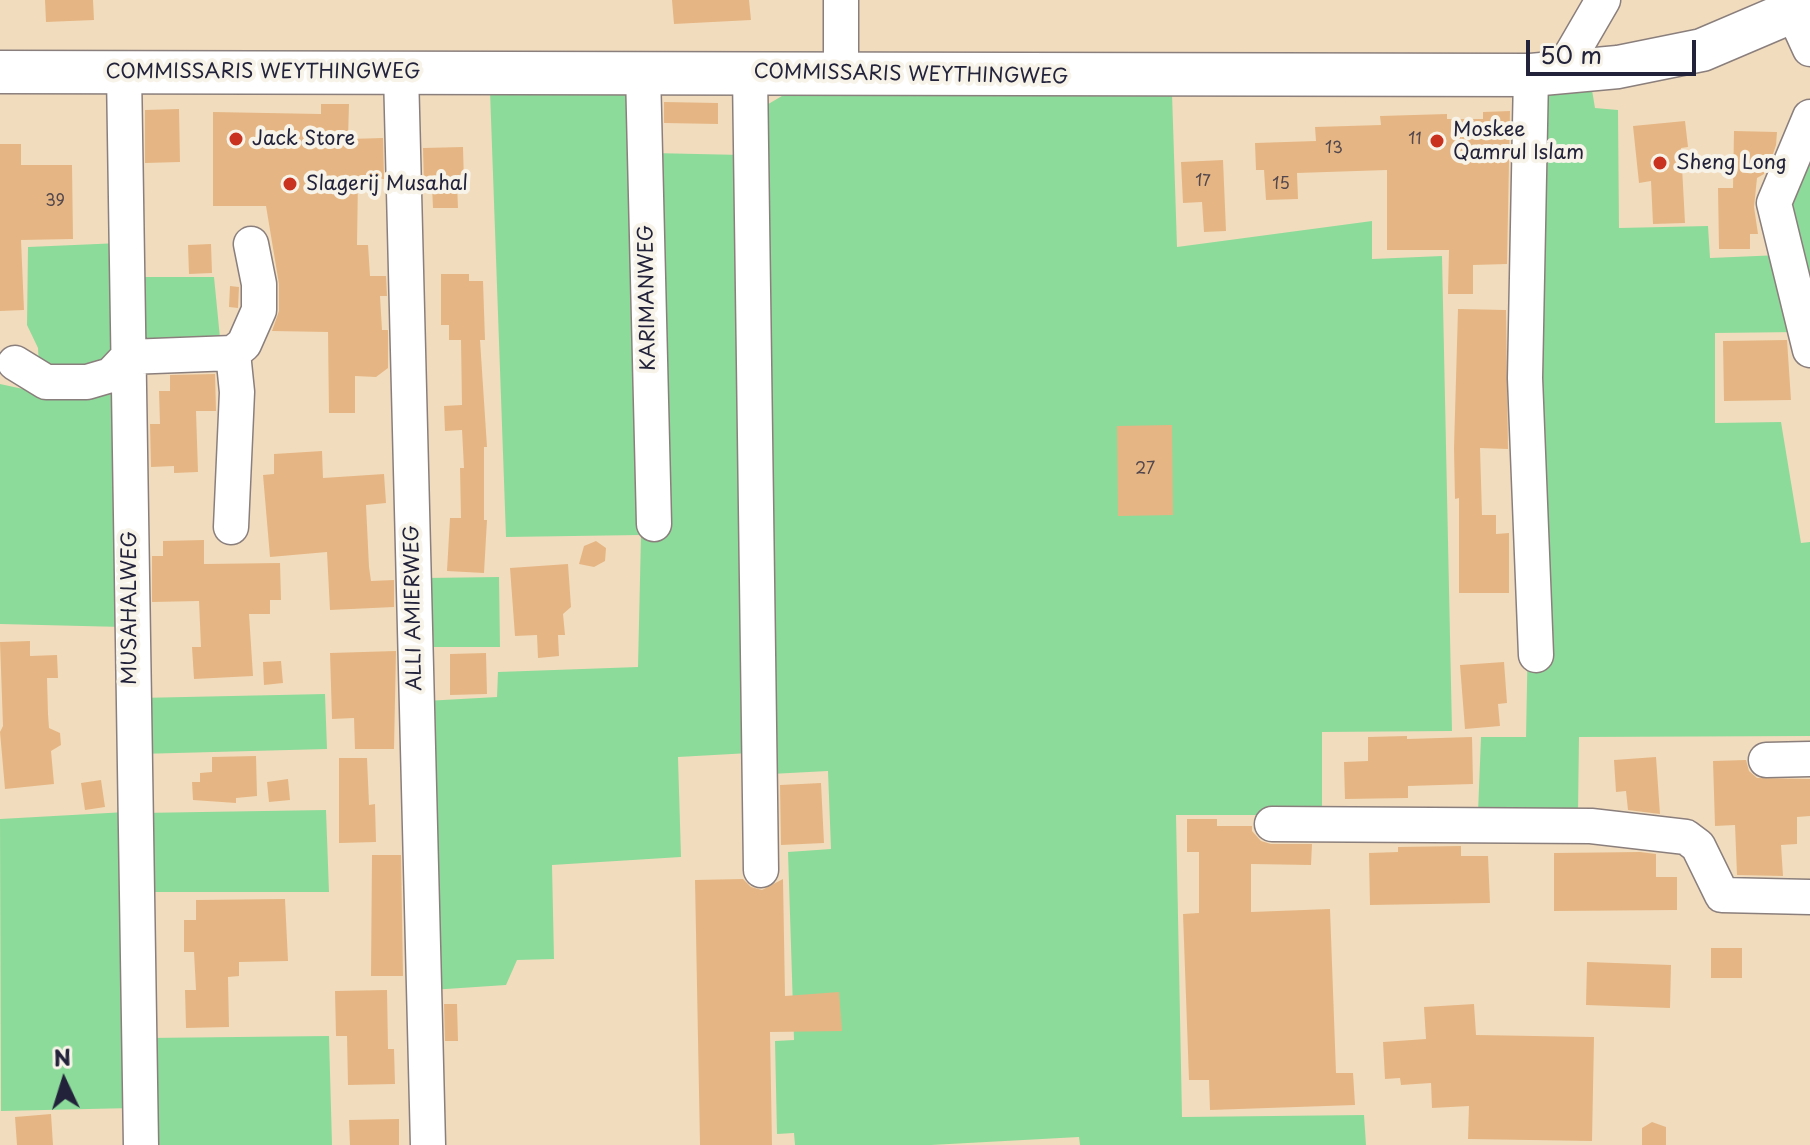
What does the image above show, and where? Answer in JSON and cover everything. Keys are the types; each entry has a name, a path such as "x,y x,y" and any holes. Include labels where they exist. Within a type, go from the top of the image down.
{"main road":[{"name":"COMMISSARIS WEYTHINGWEG","path":"0,72 1545,75 1618,67 1702,50 1802,8"}],"street":[{"path":"841,0 841,74"},
{"path":"1536,655 1525,378 1545,75 1603,0"},
{"path":"1802,8 1810,49"},
{"name":"MUSAHALWEG","path":"124,72 131,718 141,1145"},
{"name":"ALLI AMIERWEG","path":"401,72 428,1145"},
{"name":"KARIMANWEG","path":"643,72 654,524"},
{"path":"750,73 761,870"},
{"path":"1810,117 1774,203 1810,350"},
{"path":"15,363 46,382 87,382 111,375 128,357 233,353 244,344 259,310 259,284 251,244"},
{"path":"231,527 237,392 233,353"},
{"path":"1766,760 1810,759"},
{"path":"1272,824 1591,826 1686,837 1698,846 1722,895 1810,897"}],"green space":[{"path":"1592,90 1595,108 1618,110 1619,228 1708,226 1710,258 1780,255 1799,332 1715,333 1715,423 1781,422 1801,543 1810,542 1810,736 1579,737 1578,814 1478,813 1481,737 1526,737 1538,103 1549,94"},
{"path":"490,91 636,91 652,153 743,155 750,753 678,757 681,857 552,865 554,959 517,960 506,985 431,990 425,701 497,697 498,672 638,667 641,535 506,537"},
{"path":"787,93 1172,93 1177,247 1372,221 1372,259 1442,256 1452,731 1322,732 1322,815 1176,815 1182,1117 1364,1115 1366,1145 1080,1145 1079,1137 931,1145 795,1145 794,1133 777,1134 775,1041 794,1040 788,852 831,849 828,771 771,774 765,106"},
{"path":"1810,145 1810,315 1785,216"},
{"path":"120,243 113,366 39,365 38,348 27,325 28,247"},
{"path":"135,277 214,277 221,348 138,349"},
{"path":"122,383 123,627 0,624 0,384 37,392"},
{"path":"499,577 500,647 425,647 424,578"},
{"path":"325,694 327,749 139,754 138,698"},
{"path":"326,810 329,892 140,892 139,813"},
{"path":"126,812 133,1108 1,1111 0,819"},
{"path":"329,1036 332,1145 147,1145 145,1038"}],"building":[{"path":"45,0 93,0 94,20 46,22"},
{"path":"672,0 749,0 751,20 674,24"},
{"path":"664,102 718,103 718,124 664,123"},
{"path":"321,104 349,104 348,139 383,138 384,179 358,178 357,245 368,245 370,276 386,276 387,296 380,296 382,330 388,330 388,368 376,377 355,376 355,413 329,413 328,332 272,331 279,311 279,284 266,206 213,206 213,112 321,114"},
{"path":"179,109 180,162 145,163 145,110"},
{"path":"1510,111 1507,264 1473,265 1473,294 1448,294 1449,250 1387,250 1387,170 1297,173 1298,199 1266,200 1264,170 1256,170 1255,143 1316,141 1315,127 1381,125 1380,116 1447,114 1447,119 1483,119 1483,112"},
{"name":"Sheng Long","path":"1685,121 1688,147 1681,148 1685,223 1653,224 1651,181 1639,183 1633,126"},
{"path":"1734,131 1777,132 1773,154 1765,154 1764,174 1757,178 1754,207 1758,234 1750,234 1750,249 1719,249 1718,188 1733,188"},
{"path":"0,144 21,144 21,165 72,165 73,239 21,240 24,310 0,311"},
{"path":"463,147 464,183 457,183 458,208 433,208 432,186 424,186 423,148"},
{"path":"1223,160 1226,231 1204,232 1202,202 1183,203 1181,162"},
{"path":"211,244 212,273 189,274 188,245"},
{"path":"441,274 469,274 469,281 483,281 485,340 480,340 487,447 484,447 484,520 487,520 484,573 447,571 450,518 461,518 460,468 464,468 462,430 445,431 444,406 462,405 461,340 449,340 449,325 441,325"},
{"path":"230,286 239,287 238,308 229,307"},
{"path":"1458,309 1506,310 1508,449 1480,448 1482,515 1496,515 1496,534 1509,533 1509,593 1459,593 1459,498 1455,499 1454,448"},
{"path":"1787,340 1791,400 1724,401 1723,341"},
{"path":"215,374 216,411 196,411 198,472 174,473 174,466 151,467 150,424 160,424 159,391 170,391 170,375"},
{"path":"1172,425 1173,515 1118,516 1117,426"},
{"path":"322,451 323,478 384,474 386,503 366,505 369,567 371,581 394,580 394,607 330,610 327,552 270,557 263,475 274,474 274,454"},
{"path":"204,540 204,564 280,563 281,600 270,600 270,614 249,614 253,676 194,679 192,647 201,647 199,601 152,602 152,556 163,556 163,541"},
{"path":"596,541 606,548 605,561 594,567 579,564 584,546"},
{"path":"568,564 571,607 563,614 565,635 558,635 559,656 538,658 537,635 515,636 510,568"},
{"path":"30,641 30,656 57,655 58,678 47,678 48,714 49,728 60,733 61,745 51,751 54,784 5,789 0,732 3,726 0,642"},
{"path":"396,651 394,749 355,749 354,718 332,719 330,653"},
{"path":"486,653 487,694 450,695 450,654"},
{"path":"281,661 283,683 264,685 263,662"},
{"path":"1504,662 1507,703 1498,704 1500,726 1465,729 1460,665"},
{"path":"1407,736 1407,739 1472,737 1473,784 1408,786 1408,798 1345,799 1344,762 1368,761 1368,737"},
{"path":"256,756 257,796 236,798 236,803 193,800 192,782 200,782 200,773 212,772 212,757"},
{"path":"1656,757 1660,814 1628,810 1626,791 1616,792 1614,760"},
{"path":"339,758 367,758 369,805 375,804 376,842 339,843"},
{"path":"1746,760 1749,771 1757,778 1810,779 1810,816 1797,817 1797,844 1781,845 1783,876 1737,875 1735,825 1715,826 1713,761"},
{"path":"288,779 290,800 269,802 267,782"},
{"path":"101,780 105,807 85,810 81,783"},
{"path":"821,783 824,843 781,845 780,785"},
{"path":"1187,819 1217,819 1217,826 1252,826 1252,831 1261,841 1271,844 1312,844 1311,865 1251,864 1251,912 1330,909 1336,1073 1353,1073 1355,1105 1210,1110 1209,1080 1189,1080 1183,914 1199,913 1199,852 1187,852"},
{"path":"1461,846 1461,856 1488,856 1490,903 1370,905 1369,853 1398,852 1398,847"},
{"path":"1554,853 1656,854 1656,877 1677,877 1677,910 1554,911"},
{"path":"372,855 401,855 403,976 371,976"},
{"path":"743,879 751,887 762,890 783,879 785,996 839,992 842,1031 770,1032 772,1145 700,1145 695,880"},
{"path":"285,899 288,961 239,962 239,976 228,977 229,1027 186,1028 185,990 196,990 194,952 184,952 184,920 196,920 196,900"},
{"path":"1711,948 1742,948 1742,978 1711,978"},
{"path":"1587,962 1671,965 1670,1008 1586,1005"},
{"path":"387,990 388,1049 394,1049 395,1084 348,1085 347,1036 336,1036 335,991"},
{"path":"444,1004 457,1004 458,1041 445,1041"},
{"path":"1474,1004 1476,1035 1594,1037 1592,1141 1468,1139 1469,1106 1432,1108 1431,1083 1401,1085 1400,1078 1385,1079 1383,1042 1426,1039 1424,1007"},
{"path":"51,1114 53,1145 17,1145 15,1117"},
{"path":"399,1119 399,1145 350,1145 349,1120"},
{"path":"1652,1122 1666,1127 1666,1145 1642,1145 1642,1128"}],"place":[{"name":"Jack Store","path":"236,139"},
{"name":"Moskee Qamrul Islam","path":"1437,141"},
{"name":"Sheng Long","path":"1660,163"},
{"name":"Slagerij Musahal","path":"290,184"}]}
